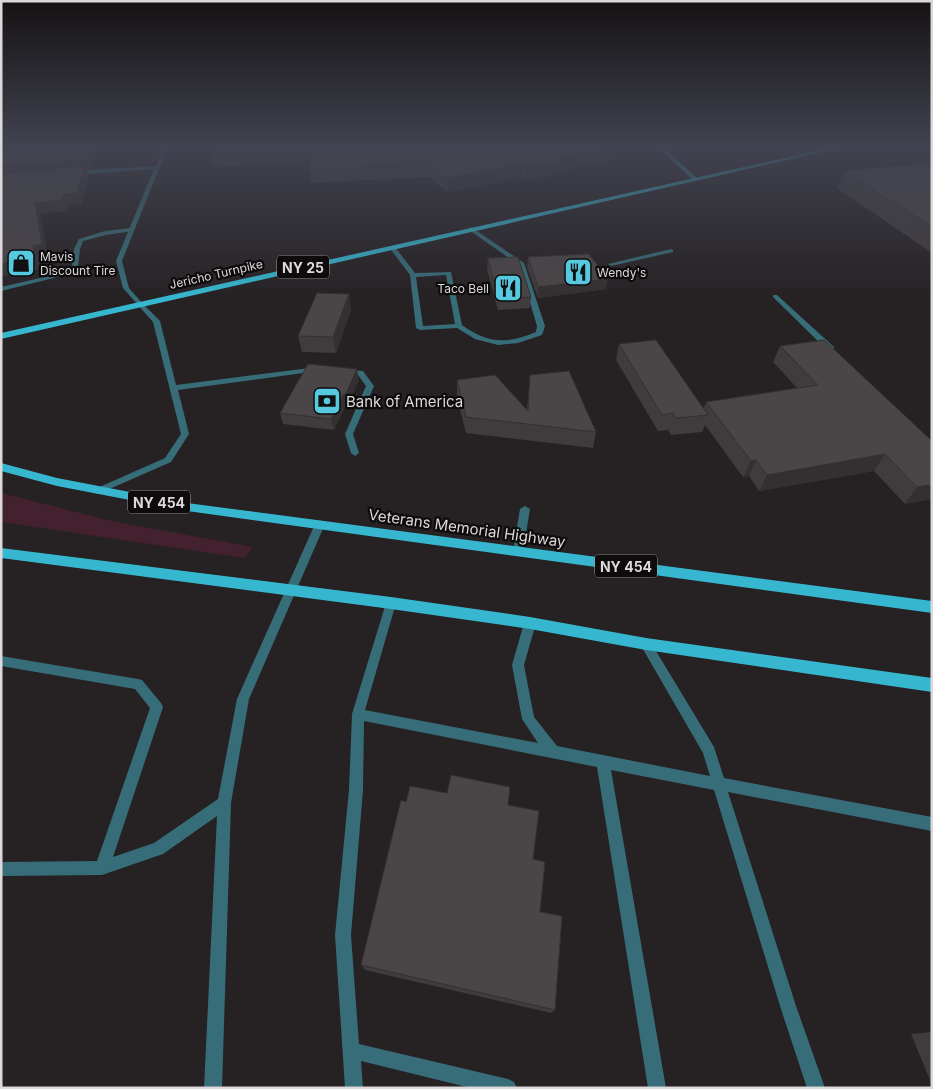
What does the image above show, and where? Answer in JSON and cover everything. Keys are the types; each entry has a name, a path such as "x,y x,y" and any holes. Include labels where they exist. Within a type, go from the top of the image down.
{"main road":[{"name":"Jericho Turnpike","path":"3,337 140,304 616,197"},
{"name":"Veterans Memorial Highway","path":"1,467 98,491 186,507 932,607"},
{"path":"1,553 391,603 530,623 646,644 932,685"}],"street":[{"path":"98,491 168,460 185,434 156,321 126,288 119,261 144,197"},
{"path":"413,275 449,273 460,326 470,335 487,342 506,343 524,340 538,333 542,326 522,264 472,229"},
{"path":"1,289 64,274 75,267 77,248 81,240 105,233 130,230"},
{"path":"392,247 413,275 420,328 460,326"},
{"path":"611,264 671,251"},
{"path":"775,296 839,356"},
{"path":"173,388 316,369 360,373 370,386 349,434 355,454"},
{"path":"518,551 525,509"},
{"path":"213,1088 224,803 242,699 320,524"},
{"path":"354,1088 343,936 356,790 358,714 391,603"},
{"path":"530,623 518,665 528,719 553,752"},
{"path":"646,644 709,751 788,1006 816,1088"},
{"path":"1,661 138,684 157,707 102,868"},
{"path":"358,714 932,824"},
{"path":"604,762 658,1088"},
{"path":"1,869 102,868 158,850 224,803"},
{"path":"352,1051 508,1088"}],"shaded area":[{"path":"1,493 112,521 253,547 244,558 1,522"}],"building":[{"path":"1,197 63,197 62,200 35,203 42,244 33,246 35,257 1,264"},
{"path":"885,197 932,197 932,227"},
{"path":"589,254 608,279 538,287 528,257"},
{"name":"Taco Bell","path":"518,257 531,297 498,299 488,258"},
{"path":"317,293 349,294 333,337 298,336"},
{"path":"656,340 708,415 676,418 673,413 662,415 619,344"},
{"path":"824,340 932,441 932,485 917,487 885,454 767,475 756,460 751,461 706,402 818,385 780,346"},
{"name":"Bank of America","path":"308,364 357,369 346,394 344,394 331,419 280,413"},
{"path":"569,371 596,432 466,417 457,380 495,375 528,411 530,375"},
{"path":"451,775 510,787 508,805 539,811 533,859 545,862 540,912 562,916 555,1010 361,965 401,800 406,802 410,786 447,793"}],"place":[{"name":"Mavis Discount Tire","path":"21,263"},
{"name":"Wendy's","path":"578,272"},
{"name":"Taco Bell","path":"508,288"},
{"name":"Bank of America","path":"327,401"}]}
